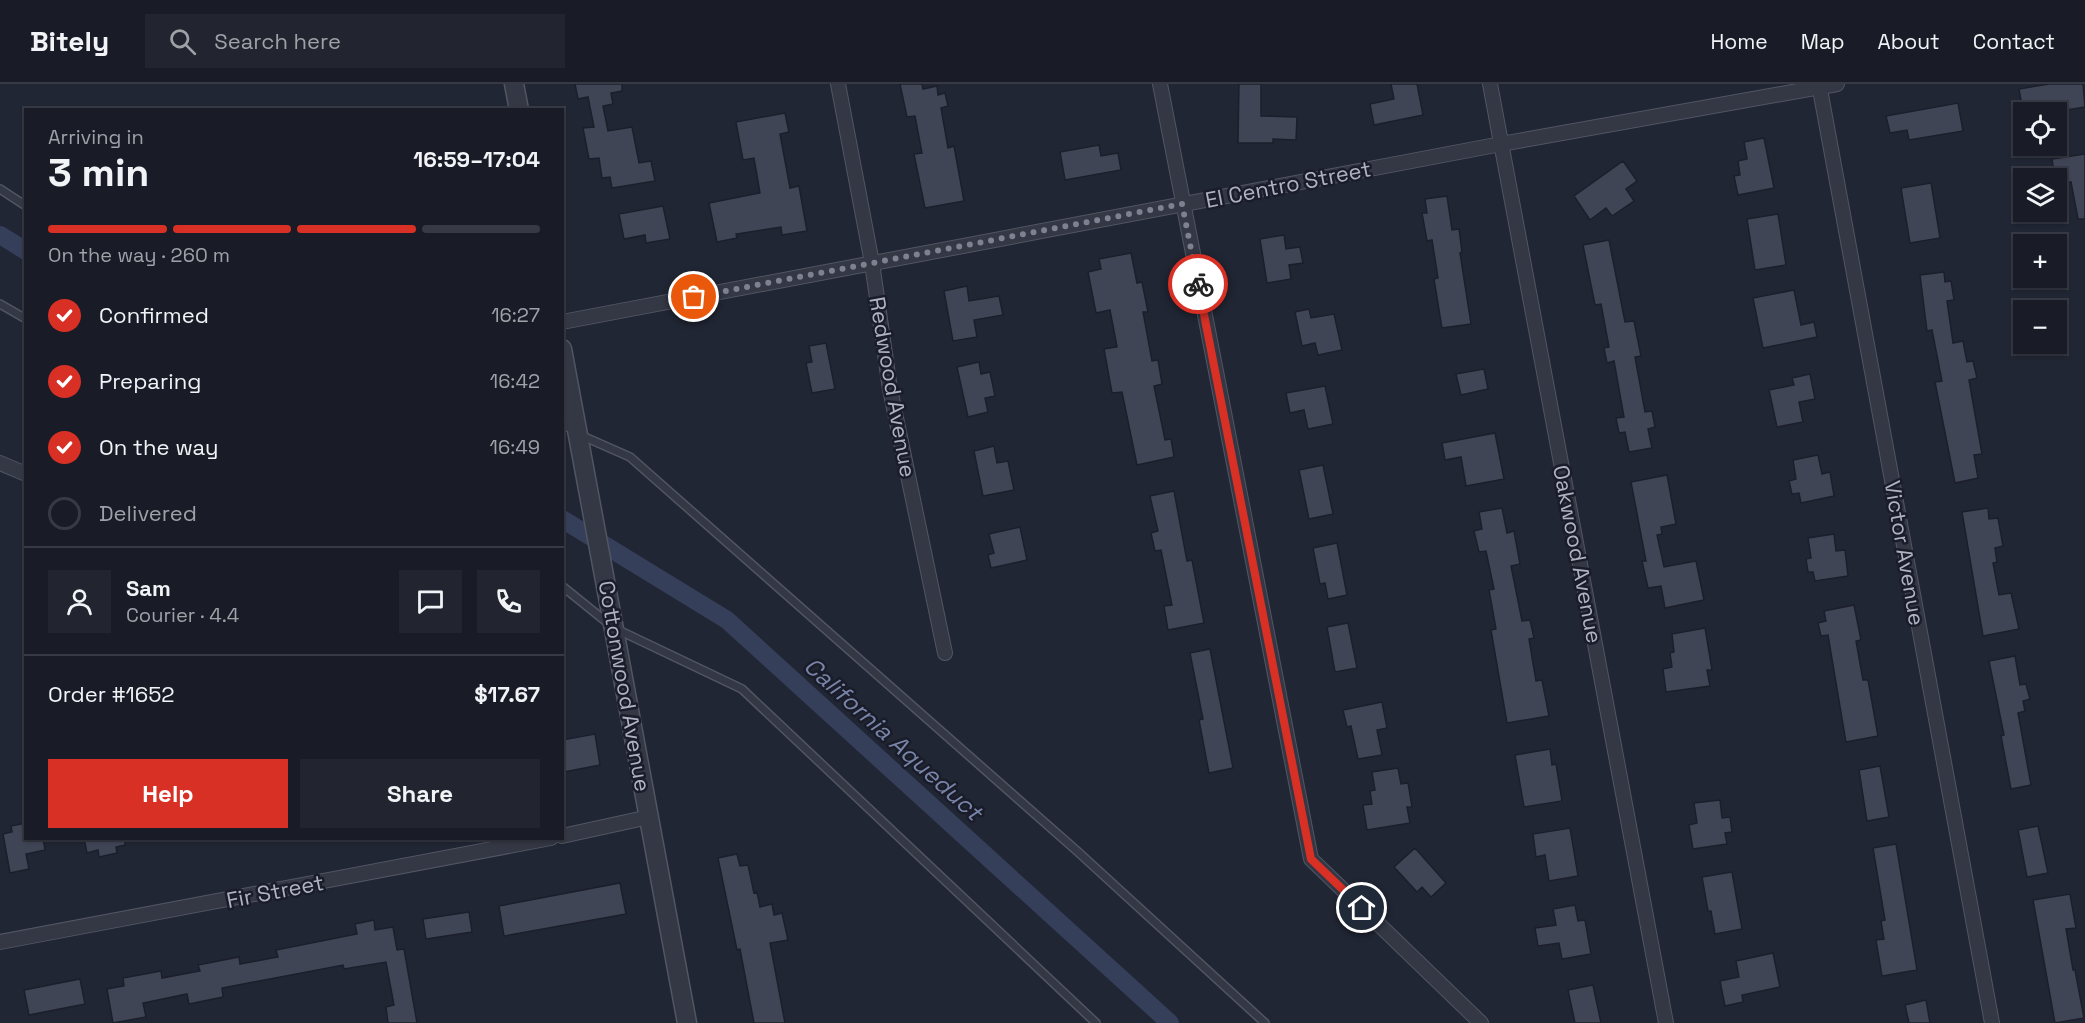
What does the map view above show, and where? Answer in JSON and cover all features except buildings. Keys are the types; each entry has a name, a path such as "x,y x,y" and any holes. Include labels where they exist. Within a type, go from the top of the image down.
{"street":[{"path":"514,84 519,108"},
{"name":"Redwood Avenue","path":"838,84 872,263 890,389 945,653"},
{"path":"1160,84 1311,859 1481,1023"},
{"name":"Oakwood Avenue","path":"1490,84 1666,1023"},
{"name":"El Centro Street","path":"564,322 1501,144 1837,84"},
{"name":"Victor Avenue","path":"1819,86 1992,1023"},
{"name":"Cottonwood Avenue","path":"564,360 687,1023"},
{"path":"0,463 24,473"},
{"path":"564,836 649,817"},
{"name":"Fir Street","path":"0,942 534,840"}],"lane":[{"path":"0,189 24,205"},
{"path":"0,304 24,318"},
{"path":"564,424 578,434 630,457 1068,843 1265,1023"},
{"path":"564,588 614,628 742,689 1096,1023"}],"waterway":[{"name":"California Aqueduct","path":"0,235 24,250"},
{"name":"California Aqueduct","path":"564,520 727,620 1170,1023"}],"way so far":[{"path":"694,297 1182,204 1198,284"}],"route":[{"path":"1198,284 1311,859 1362,908"}]}
